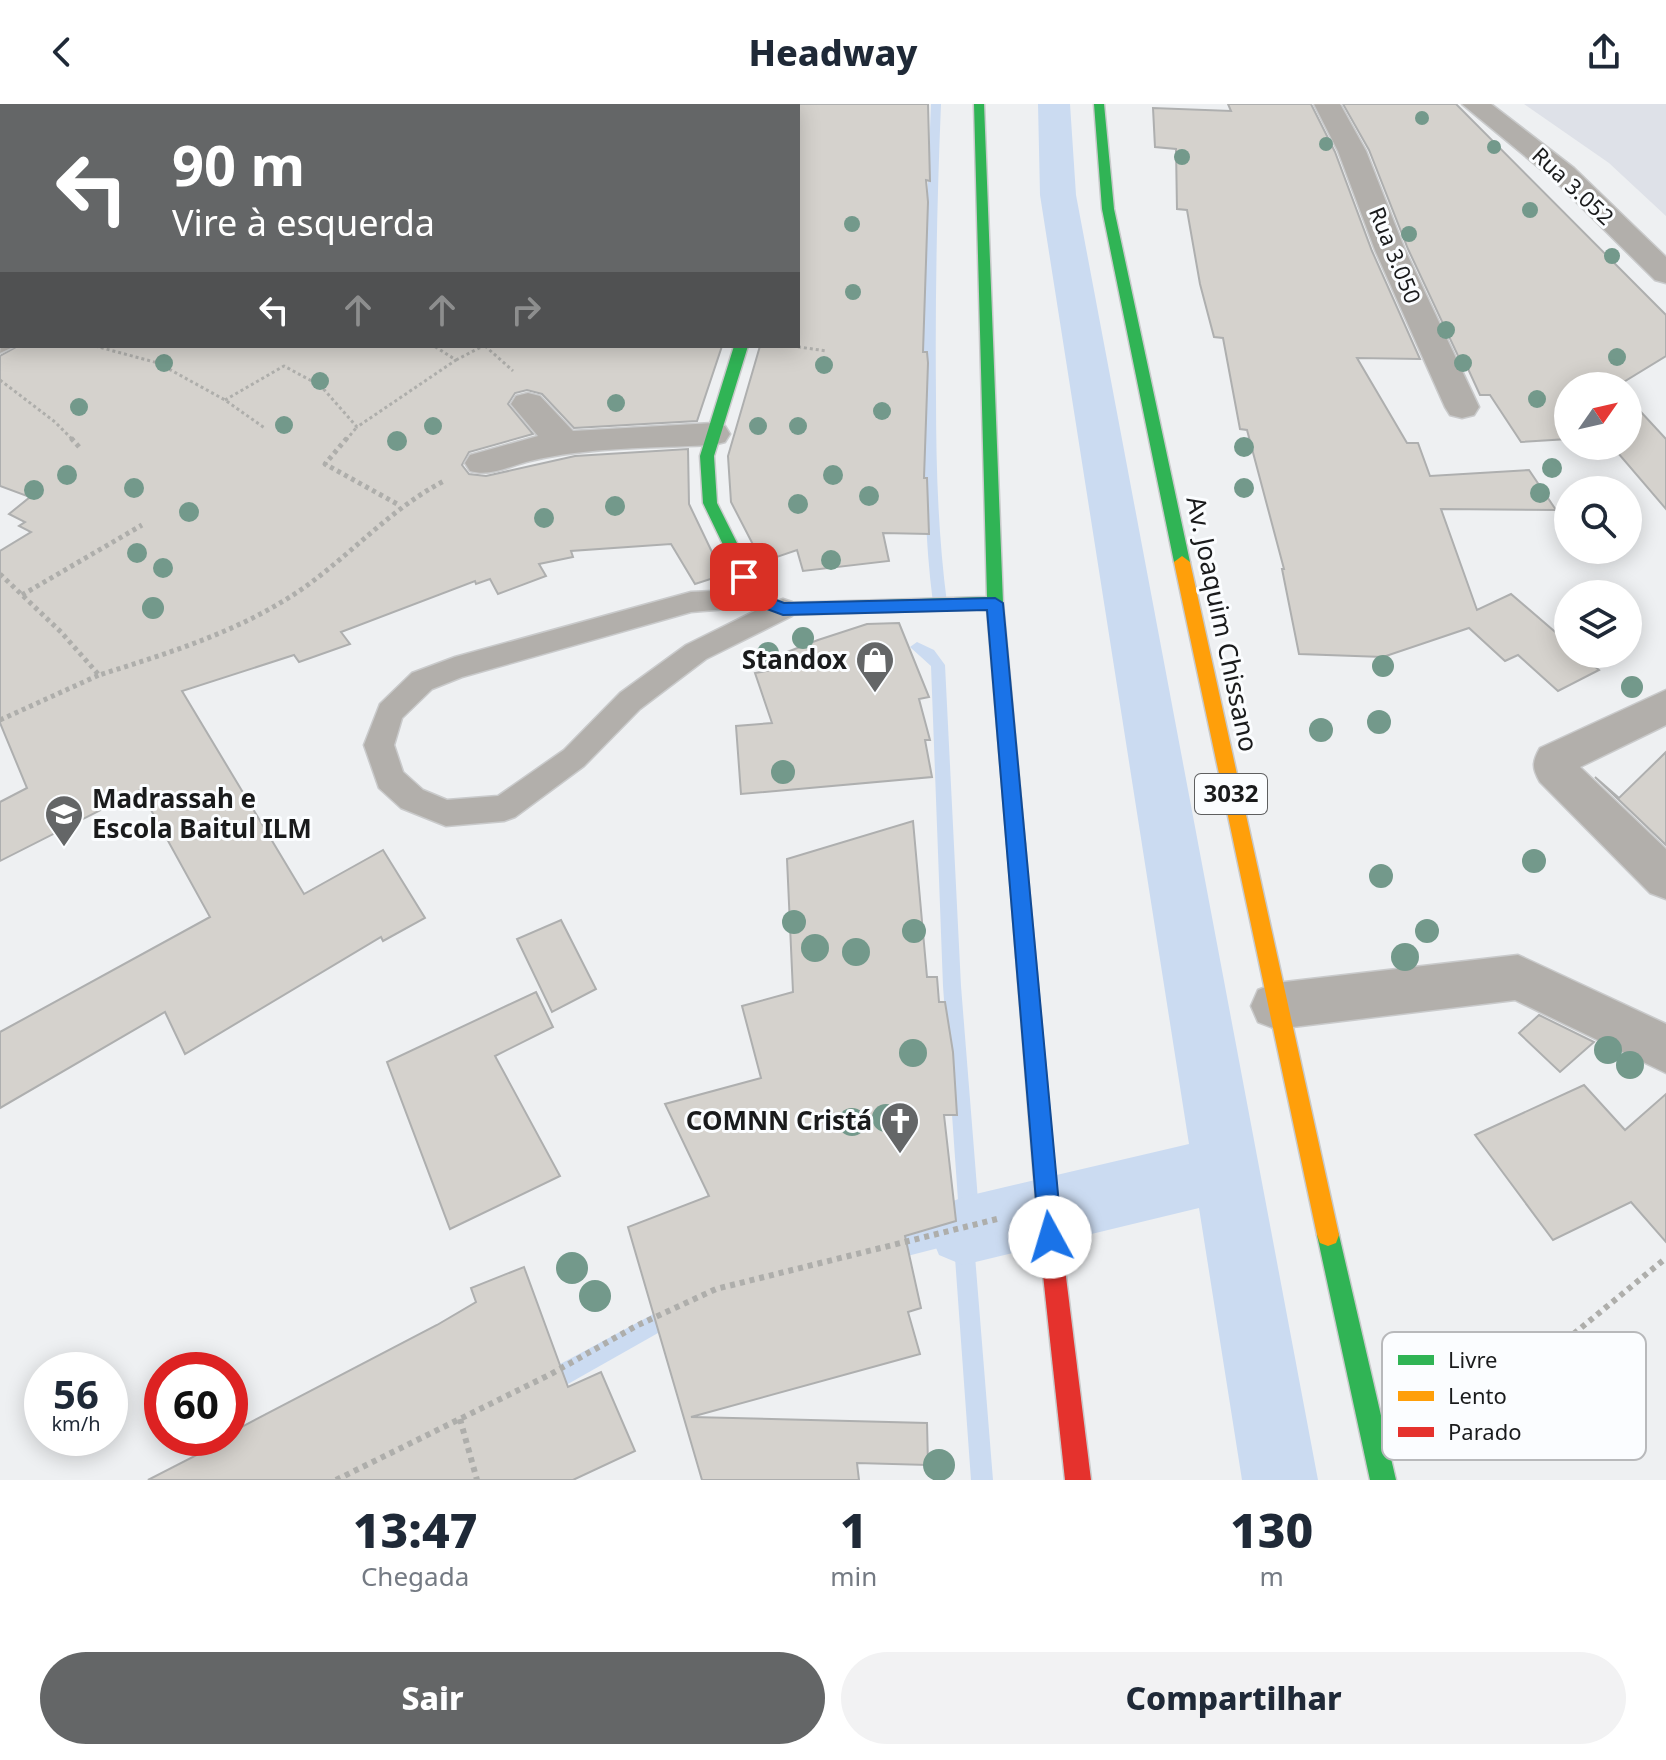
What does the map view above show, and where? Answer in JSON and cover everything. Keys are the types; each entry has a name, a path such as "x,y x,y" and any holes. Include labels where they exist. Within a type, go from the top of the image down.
{"main road":[{"path":"979,104 995,603 1047,1207 1078,1480"},
{"name":"Av. Joaquim Chissano","path":"1099,104 1108,209 1276,1006 1383,1480"},
{"path":"740,348 707,456 710,503 757,599 783,609 995,603"}],"street":[{"name":"Rua 3.050","path":"1327,104 1352,151 1390,250 1462,407"},
{"name":"Rua 3.052","path":"1475,104 1564,174 1666,274"},
{"path":"528,404 566,445"},
{"path":"483,463 513,453 566,445 713,434"},
{"path":"1666,706 1555,760 1553,764 1555,770 1666,879"},
{"path":"1276,1006 1518,977 1666,1049"}],"lane":[{"path":"757,599 691,602 455,668 422,681 390,712 379,745 390,779 412,799 446,813 504,808 574,758 630,701 696,652 783,609"}],"path":[{"path":"800,347 827,351"},
{"path":"102,348 158,363 225,400 266,429"},
{"path":"437,348 456,360"},
{"path":"399,505 325,464 357,427 456,360 479,348"},
{"path":"225,400 284,366 321,386 357,427"},
{"path":"0,380 55,422 81,449"},
{"path":"0,720 99,675 221,634 275,605 326,571 399,505 483,463"},
{"path":"22,595 142,525"},
{"path":"0,574 61,632 99,675"},
{"path":"336,1480 636,1326 716,1289 1047,1207"},
{"path":"1576,1332 1666,1258"},
{"path":"460,1419 477,1480"}],"shaded area":[{"path":"1524,104 1666,104 1666,216 1609,163"}],"building":[{"path":"800,104 928,104 930,181 926,180 923,352 927,352 928,363 924,478 927,478 929,534 883,533 889,561 803,571 797,550 762,562 731,502 728,456 759,348 800,348"},
{"path":"1228,104 1311,104 1335,152 1372,251 1420,359 1357,358 1407,443 1418,443 1430,476 1529,470 1554,507 1554,510 1441,509 1477,610 1511,594 1554,631 1554,668 1599,670 1558,691 1518,655 1505,661 1469,628 1383,657 1299,654 1284,569 1247,430 1240,429 1223,338 1214,337 1200,284 1187,210 1177,209 1176,149 1155,147 1153,108 1231,111"},
{"path":"1343,104 1456,104 1666,315 1666,356 1640,372 1554,372 1554,440 1521,442 1490,395 1480,395 1464,360 1460,360 1408,249 1369,150"},
{"path":"14,348 721,348 697,421 574,428 542,394 527,390 515,393 508,404 533,434 469,452 462,465 469,474 486,476 575,456 688,449 689,504 723,575 695,584 671,544 571,551 573,557 539,564 546,576 498,594 490,579 476,584 475,581 341,632 350,644 299,662 294,655 182,691 304,894 383,850 425,918 383,941 381,937 185,1054 165,1012 0,1108 0,1032 210,917 140,790 0,861 0,802 27,788 0,723 0,551 31,532 19,526 25,522 9,514 30,497 0,486 0,356"},
{"path":"1642,413 1666,439 1666,509 1642,481 1642,476 1638,476 1624,460 1642,460"},
{"path":"899,623 929,697 919,699 930,740 925,740 932,777 741,794 736,726 772,723 755,673 795,666 787,652 818,640 867,624"},
{"path":"1666,752 1666,845 1595,777 1619,798"},
{"path":"913,821 927,977 937,977 939,1002 945,1002 953,1052 957,1115 944,1115 956,1221 905,1236 921,1308 908,1312 920,1354 691,1417 927,1423 928,1465 857,1463 859,1480 702,1480 628,1227 709,1196 665,1104 761,1078 742,1006 793,992 787,859"},
{"path":"561,920 596,989 552,1012 517,939"},
{"path":"536,992 553,1027 495,1056 560,1176 450,1229 387,1062"},
{"path":"1539,1015 1594,1042 1560,1072 1519,1033"},
{"path":"1584,1085 1625,1130 1666,1094 1666,1242 1631,1202 1553,1240 1475,1135"},
{"path":"524,1267 568,1387 601,1372 635,1451 573,1480 148,1480 195,1456 248,1456 248,1424 476,1302 471,1288"}],"waterway":[{"path":"936,104 929,278 930,461 934,558 940,603"},
{"path":"1054,104 1058,195 1280,1480"},
{"path":"917,647 929,654 938,665 952,986 968,1200 963,1231"},
{"path":"963,1231 1226,1169"},
{"path":"888,1251 963,1231"},
{"path":"963,1231 982,1480"},
{"path":"544,1385 674,1313"}],"traffic: fast":[{"path":"979,104 995,603 1016,844"},
{"path":"1099,104 1108,209 1182,562"},
{"path":"740,348 707,456 710,503 757,599 783,609 995,603"},
{"path":"1328,1235 1383,1480"}],"traffic: slow":[{"path":"1182,562 1328,1235"},
{"path":"1016,844 1049,1228"}],"traffic: jam":[{"path":"1049,1228 1078,1480"}],"place":[{"name":"Standox","path":"875,694"},
{"name":"Madrassah e Escola Baitul ILM","path":"64,848"},
{"name":"COMNN Cristá","path":"900,1155"}],"route":[{"path":"744,577 757,599 783,609 995,603 1050,1237"}]}
